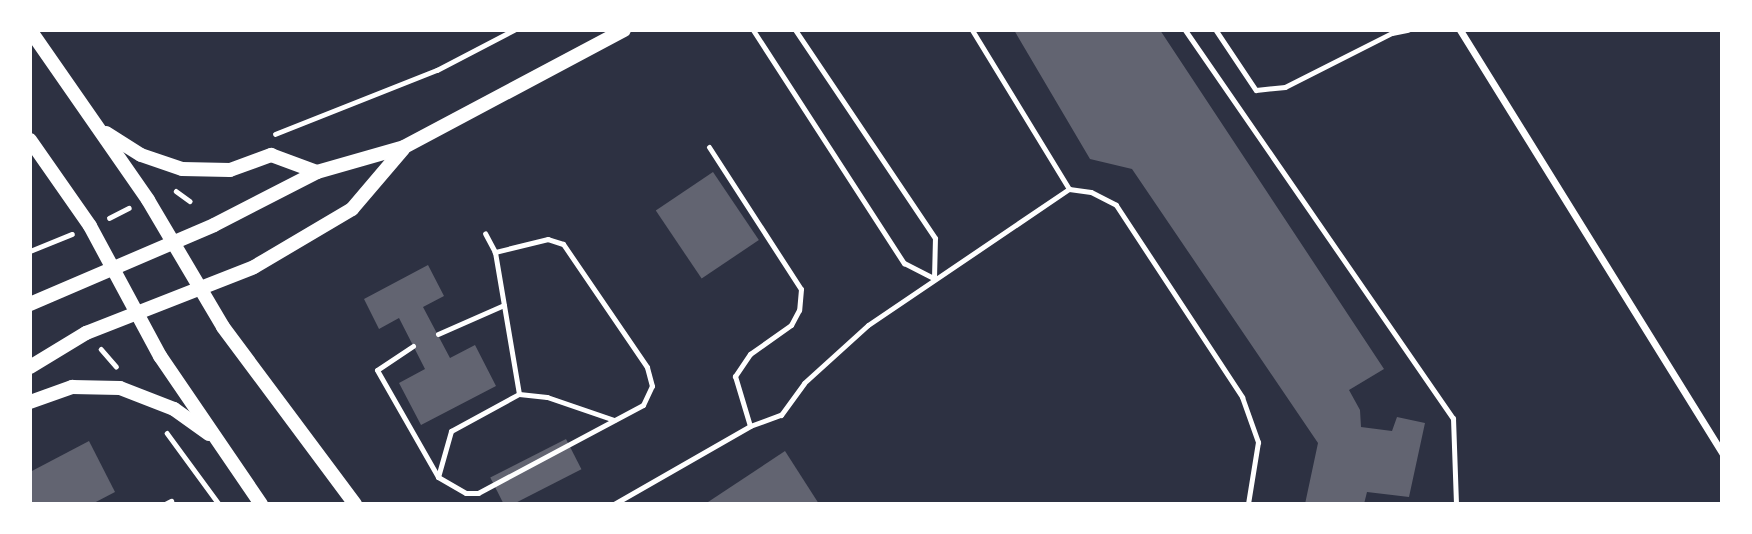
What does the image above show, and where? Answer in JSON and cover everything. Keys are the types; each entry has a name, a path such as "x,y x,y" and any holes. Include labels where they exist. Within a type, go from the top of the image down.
{"main road":[{"path":"30,30 99,128 223,327 355,504"},
{"path":"30,304 173,243 317,172 404,148 624,30"},
{"path":"99,128 141,155 182,169 230,170 271,155 317,172"},
{"path":"30,141 90,226 160,356 261,504"},
{"path":"30,367 86,333 254,268 352,209 404,148"},
{"path":"30,402 72,387 120,388 174,409 219,442"}],"street":[{"path":"1460,30 1722,453"}],"lane":[{"path":"753,30 904,263 934,278"},
{"path":"795,30 935,238 934,278"},
{"path":"972,30 1069,189"},
{"path":"1185,30 1453,418 1457,504"},
{"path":"709,147 801,289 799,310 791,325 750,354 735,376 750,426"},
{"path":"614,504 750,426 781,415 804,383 868,325 1069,189 1091,192 1116,205 1242,397 1258,442 1248,504"},
{"path":"485,233 495,252 519,394"},
{"path":"413,346 377,370 438,477 466,494 478,493 643,405 652,386 647,367 563,244 548,239 495,252"},
{"path":"438,334 505,305"},
{"path":"438,477 451,431 519,394 547,397 614,420"}],"path":[{"path":"270,136 437,70 514,30"},
{"path":"1216,30 1256,90 1285,87 1392,33 1408,30"},
{"path":"172,189 190,201"},
{"path":"178,446 219,504"}],"building":[{"path":"1014,30 1160,30 1384,369 1349,390 1360,410 1361,427 1392,431 1397,417 1425,423 1409,497 1367,492 1364,504 1305,504 1318,443 1132,169 1090,159"},
{"path":"713,172 759,240 702,279 656,211"},
{"path":"428,265 444,296 423,307 450,358 475,345 496,386 421,425 399,383 425,369 399,318 379,329 364,299"},
{"path":"566,439 581,469 513,504 504,504 490,478"},
{"path":"89,441 115,492 92,504 30,504 30,472"},
{"path":"785,451 819,504 705,504"}]}
